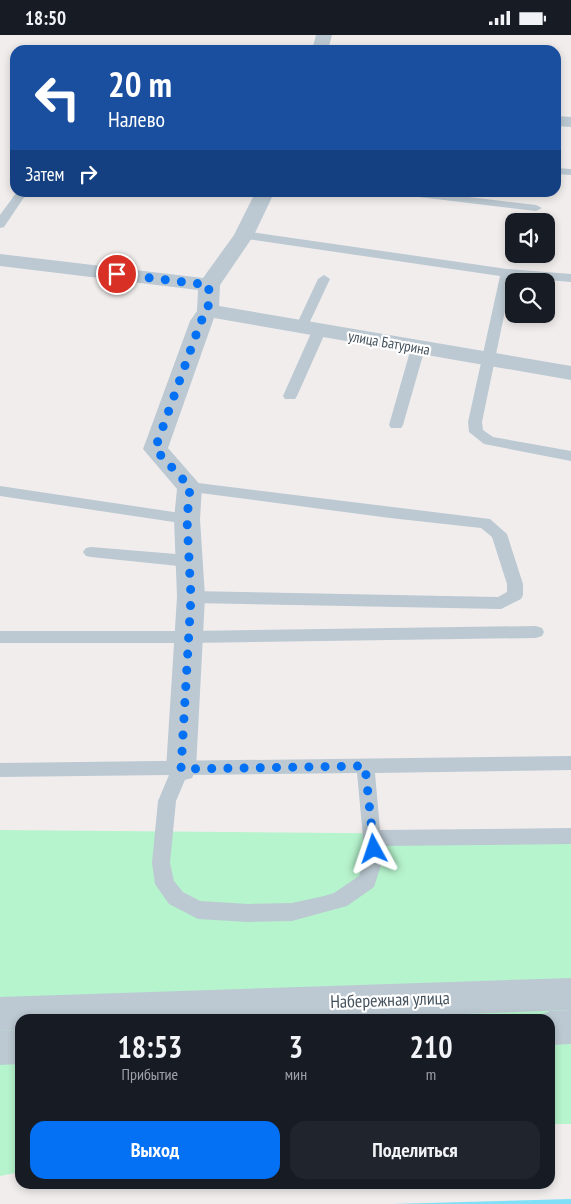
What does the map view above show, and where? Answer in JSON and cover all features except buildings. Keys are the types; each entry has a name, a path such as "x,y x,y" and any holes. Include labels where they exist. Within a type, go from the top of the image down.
{"street":[{"path":"181,769 191,597 187,519 190,487 155,449 201,321 208,311 209,285 244,235 262,197"},
{"path":"0,260 209,285"},
{"name":"улица Батурина","path":"208,311 571,373"},
{"name":"Набережная улица","path":"0,1014 202,1013 397,1009 571,993"},
{"path":"555,1028 571,1027"},
{"path":"0,1048 15,1047"}],"lane":[{"path":"0,224 18,197"},
{"path":"444,197 536,208"},
{"path":"244,235 507,273"},
{"path":"555,277 571,278"},
{"path":"290,397 324,279"},
{"path":"505,282 475,422 476,432 488,441 571,456"},
{"path":"396,425 418,347"},
{"path":"190,487 390,513 485,523 499,534 516,584 515,595 501,603 191,597"},
{"path":"0,491 187,519"},
{"path":"91,551 188,561"},
{"path":"0,637 189,637 536,632"},
{"path":"0,770 571,763"},
{"path":"181,769 167,801 162,863 165,884 176,898 198,910 248,913 292,912 340,900 367,881 374,859 365,766"},
{"path":"373,838 571,836"}],"green space":[{"path":"0,830 571,835 571,1124 555,1124 555,1014 15,1014 15,1173 0,1176"}],"water":[{"path":"571,1199 571,1204 392,1204"}],"route":[{"path":"117,274 209,285 208,311 201,321 155,449 190,487 187,519 191,597 181,769 365,766 374,849"}]}
